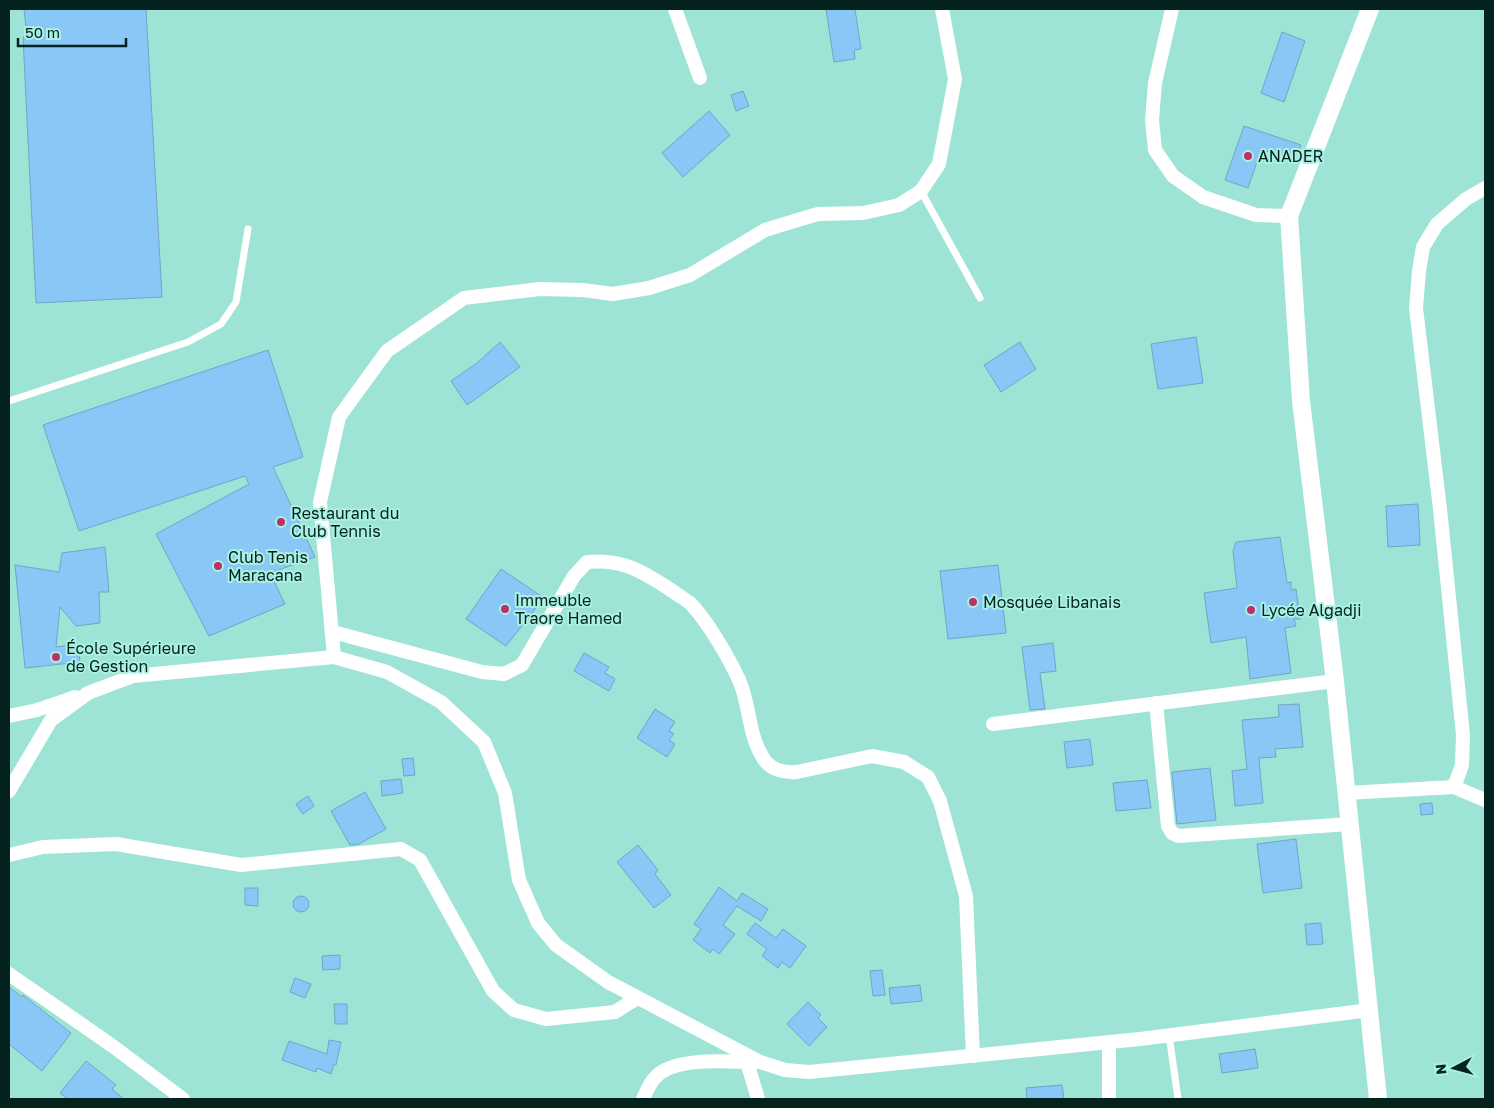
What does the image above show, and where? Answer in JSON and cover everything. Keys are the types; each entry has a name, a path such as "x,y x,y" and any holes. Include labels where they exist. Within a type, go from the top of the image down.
{"street":[{"path":"675,9 700,78"},
{"path":"334,657 320,502 339,417 387,351 464,298 540,289 583,290 613,294 649,288 690,275 765,230 818,214 863,212 900,205 921,191 939,164 955,79 942,9"},
{"path":"1172,9 1155,83 1152,120 1155,150 1173,176 1203,197 1256,215 1289,216"},
{"path":"1370,9 1289,216 1301,401 1335,681 1378,1099"},
{"path":"1454,787 1462,765 1463,735 1440,508 1416,308 1423,247 1437,224 1466,199 1485,188"},
{"path":"333,632 482,672 504,674 522,665 574,576 587,562 606,561 638,568 689,603 707,625 740,681 755,742 762,757 771,768 787,773 797,772 872,756 904,762 928,777 940,802 966,896 973,1056"},
{"path":"9,716 37,710 133,676 334,657 387,672 440,702 484,742 505,793 519,880 538,923 556,945 574,959 637,998 753,1062"},
{"path":"993,724 1335,681"},
{"path":"9,791 51,720 88,693"},
{"path":"1156,703 1168,826 1172,833 1178,836 1350,824"},
{"path":"1346,793 1454,787 1485,800"},
{"path":"9,855 44,847 116,844 241,865 401,849 420,860 493,991 514,1010 546,1019 615,1012 637,998"},
{"path":"9,974 114,1047 183,1099"},
{"path":"642,1099 649,1085 660,1073 673,1066 717,1061 753,1062 785,1070 810,1072 1109,1042 1370,1010"},
{"path":"1109,1042 1109,1099"},
{"path":"753,1062 758,1099"}],"lane":[{"path":"921,191 980,298"},
{"path":"9,401 188,342 221,324 236,302 248,229"},
{"path":"1168,1035 1178,1099"}],"building":[{"path":"24,9 146,9 162,297 36,303 23,37 27,37"},
{"path":"826,9 855,9 861,49 854,50 855,59 834,62"},
{"path":"1282,32 1305,41 1284,102 1261,93"},
{"path":"743,91 749,106 736,111 731,95"},
{"path":"709,111 730,135 683,177 662,153"},
{"path":"1244,126 1301,145 1294,158 1261,150 1248,188 1225,180"},
{"path":"1196,337 1203,383 1158,389 1151,344"},
{"path":"500,342 520,367 467,405 451,381 477,363"},
{"path":"1020,342 1036,369 1001,392 984,365"},
{"path":"268,350 303,457 273,467 315,557 270,573 285,604 209,636 156,534 249,484 245,476 79,531 43,425"},
{"path":"1418,504 1420,545 1388,547 1386,506"},
{"path":"1280,537 1287,583 1291,582 1291,590 1296,589 1300,619 1294,619 1296,626 1285,628 1291,673 1250,679 1246,637 1211,643 1204,593 1237,588 1233,551 1236,542"},
{"path":"105,547 109,592 99,592 100,623 76,626 60,607 56,647 78,644 80,662 25,668 15,565 59,572 62,553"},
{"path":"998,565 1006,633 948,639 940,571"},
{"name":"Immeuble Traore Hamed","path":"501,569 544,598 506,646 466,619"},
{"path":"1053,643 1056,671 1040,673 1045,709 1030,710 1022,647"},
{"path":"584,653 609,667 605,673 615,679 609,691 574,671"},
{"path":"1299,704 1303,747 1275,749 1276,757 1259,758 1263,803 1235,806 1232,771 1247,769 1242,720 1279,717 1278,705"},
{"path":"655,709 675,722 669,731 674,734 669,740 675,744 667,757 637,738"},
{"path":"1090,739 1093,765 1067,768 1064,742"},
{"path":"413,758 415,775 404,776 402,759"},
{"path":"1210,768 1216,820 1177,824 1172,772"},
{"path":"401,779 403,793 382,796 381,781"},
{"path":"1147,780 1151,808 1116,811 1113,783"},
{"path":"365,792 386,829 359,844 350,845 331,811"},
{"path":"308,796 314,806 303,814 296,804"},
{"path":"1432,803 1433,814 1421,815 1420,804"},
{"path":"1296,839 1302,888 1263,893 1257,844"},
{"path":"638,845 658,870 655,874 671,895 654,908 617,862"},
{"path":"719,887 737,901 742,893 768,909 761,921 737,906 723,925 735,934 719,954 713,949 710,953 693,940 701,929 694,924"},
{"path":"245,888 258,888 258,906 245,905"},
{"path":"301,896 307,898 309,904 307,910 301,912 295,910 293,904 295,898"},
{"path":"755,923 776,938 783,929 806,946 790,968 782,962 778,968 762,956 767,949 747,934"},
{"path":"1321,923 1323,944 1307,945 1305,924"},
{"path":"340,955 340,969 323,970 322,956"},
{"path":"882,970 885,995 873,996 870,971"},
{"path":"295,978 311,984 305,998 290,992"},
{"path":"920,985 922,1001 891,1004 889,988"},
{"path":"9,987 22,997 23,995 71,1033 42,1071 9,1044"},
{"path":"808,1002 821,1015 818,1018 827,1027 809,1046 787,1024"},
{"path":"334,1004 347,1004 347,1024 335,1024"},
{"path":"329,1040 341,1042 336,1065 334,1064 331,1074 317,1068 316,1072 282,1060 289,1041 327,1054"},
{"path":"1255,1049 1258,1068 1222,1073 1219,1054"},
{"path":"86,1061 116,1085 112,1089 124,1099 68,1099 60,1093"},
{"path":"1062,1085 1064,1099 1027,1099 1026,1088"}],"place":[{"name":"ANADER","path":"1248,156"},
{"name":"Restaurant du Club Tennis","path":"281,522"},
{"name":"Club Tenis Maracana","path":"218,566"},
{"name":"Mosquée Libanais","path":"973,602"},
{"name":"Immeuble Traore Hamed","path":"505,609"},
{"name":"Lycée Algadji","path":"1251,610"},
{"name":"École Supérieure de Gestion","path":"56,657"}]}
